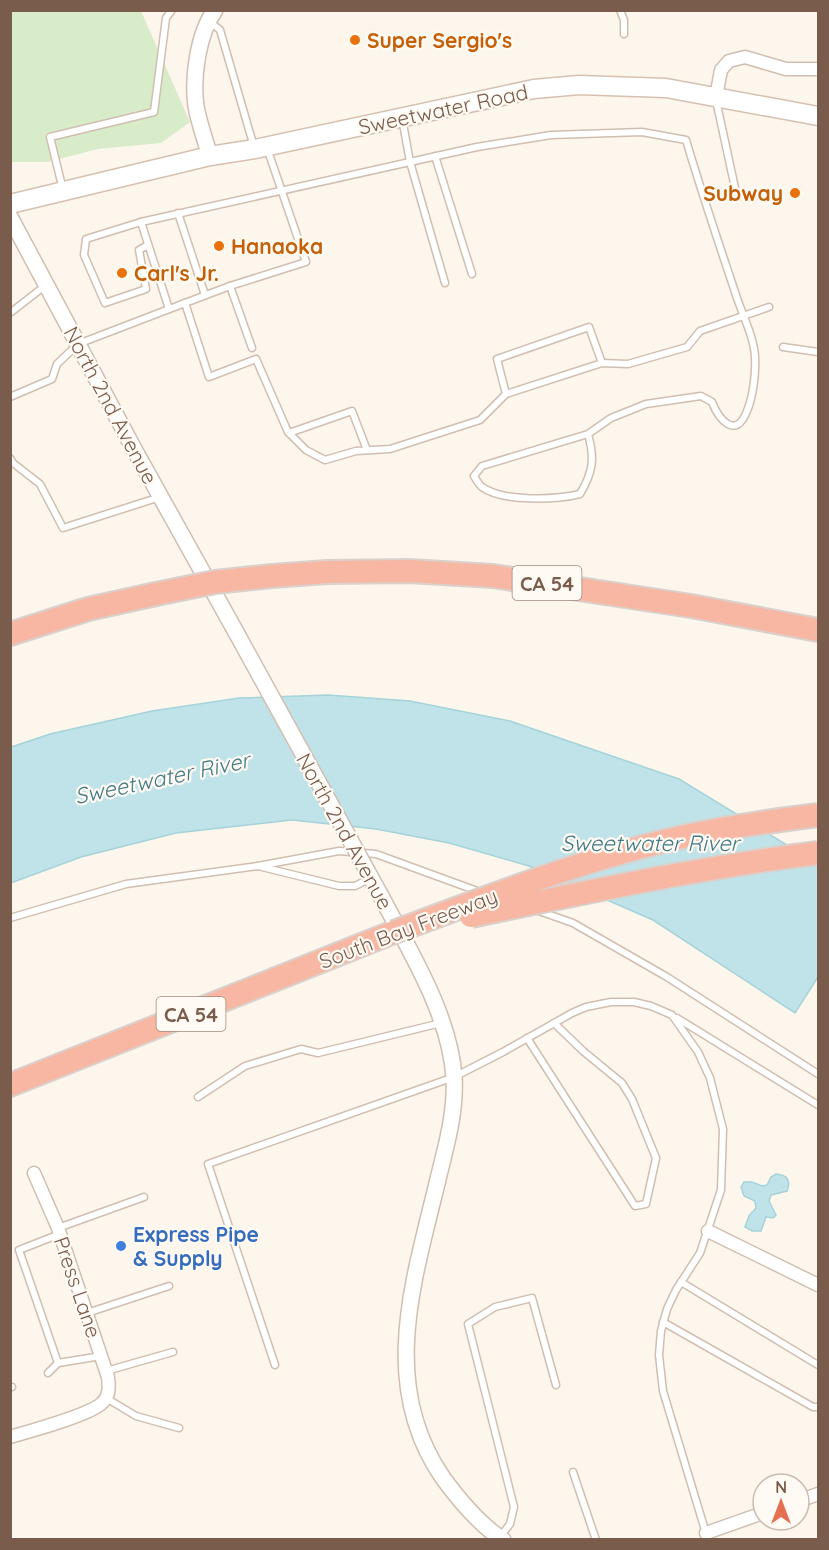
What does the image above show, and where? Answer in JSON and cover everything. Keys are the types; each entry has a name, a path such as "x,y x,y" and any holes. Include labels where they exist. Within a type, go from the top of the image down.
{"highway":[{"name":"CA 54","path":"10,634 87,609 215,582 327,572 408,571 493,576 691,606 819,630"},
{"name":"South Bay Freeway","path":"10,1085 394,932 516,887 615,855 701,833 819,815"},
{"path":"394,932 655,878 756,860 819,852"}],"main road":[{"name":"Sweetwater Road","path":"10,204 210,156 261,148 534,89 579,85 666,88 819,116"}],"street":[{"path":"210,156 196,106 196,62 213,14"},
{"path":"716,97 721,70 729,62 745,57 786,69 819,69"},
{"name":"North 2nd Avenue","path":"10,217 160,497 371,878 422,974 442,1022 450,1050 454,1077 451,1126 412,1290 406,1328 406,1364 412,1413 431,1460 453,1491 498,1538"},
{"name":"Press Lane","path":"34,1173 59,1231 106,1371 109,1388 105,1400"},
{"path":"708,1231 819,1285"},
{"path":"10,1437 94,1409 105,1400"},
{"path":"707,1536 751,1518"}],"lane":[{"path":"68,191 50,137 154,112 166,18 172,10"},
{"path":"620,10 624,20 624,34"},
{"path":"10,397 52,379 57,364 78,344 230,286 306,262 281,190 261,148 213,14"},
{"path":"716,97 735,188"},
{"path":"402,117 410,162 445,283"},
{"path":"148,245 139,250 146,288 105,303 84,255 86,239 141,222 477,147 551,135 642,132 686,140 755,357 747,413 740,422 727,425 717,416 712,402 701,396 646,404 611,418 588,434 482,466 474,476 481,487 502,495 534,499 580,494 587,481 593,454 588,434"},
{"path":"435,156 472,274"},
{"path":"178,213 205,296"},
{"path":"141,222 169,309"},
{"path":"10,313 46,284"},
{"path":"230,286 252,348"},
{"path":"185,303 209,377 256,359 289,433 306,450 325,460 356,451 390,449 480,420 506,394 602,363 628,364 687,347 700,331 769,307"},
{"path":"506,394 496,359 589,327 602,363"},
{"path":"783,347 819,352"},
{"path":"289,433 351,411 367,450"},
{"path":"10,458 13,463 40,483 63,528 160,497"},
{"path":"10,918 126,884 258,866 339,851 376,854 432,876 573,923 667,977 819,1074"},
{"path":"258,866 339,886 355,886 371,878"},
{"path":"275,1365 208,1164 454,1077 586,1007 610,1002 633,1002 651,1006 672,1015 819,1105"},
{"path":"672,1015 698,1052 710,1078 723,1129 721,1190 700,1253 667,1309 659,1354 661,1382 707,1536"},
{"path":"198,1097 245,1066 267,1059 301,1049 318,1053 442,1022"},
{"path":"527,1038 635,1206 646,1204 657,1158 632,1100 622,1083 583,1051 554,1023"},
{"path":"10,1253 144,1197"},
{"path":"19,1250 58,1363"},
{"path":"681,1282 819,1365"},
{"path":"87,1313 170,1286"},
{"path":"498,1538 510,1524 514,1507 468,1324 495,1307 532,1298 556,1385"},
{"path":"663,1322 813,1407 819,1407"},
{"path":"106,1371 173,1352"},
{"path":"48,1373 58,1363 101,1356"},
{"path":"105,1400 136,1416 179,1428"},
{"path":"573,1472 596,1539"}],"green space":[{"path":"11,11 141,11 190,122 161,143 98,149 48,162 11,162"}],"water":[{"name":"Sweetwater River","path":"328,695 410,701 510,721 679,779 818,864 818,977 795,1013 653,920 529,866 449,843 376,829 292,820 176,833 81,857 11,883 11,747 50,734 152,711 239,698"},
{"path":"776,1174 788,1179 787,1191 771,1195 769,1201 776,1215 773,1218 766,1217 761,1231 752,1231 745,1227 749,1216 756,1208 755,1201 744,1196 741,1187 744,1182 767,1185 771,1177"}],"place":[{"name":"Super Sergio's","path":"355,40"},
{"name":"Subway","path":"795,193"},
{"name":"Hanaoka","path":"219,246"},
{"name":"Carl's Jr.","path":"122,273"},
{"name":"Express Pipe & Supply","path":"121,1246"}]}
